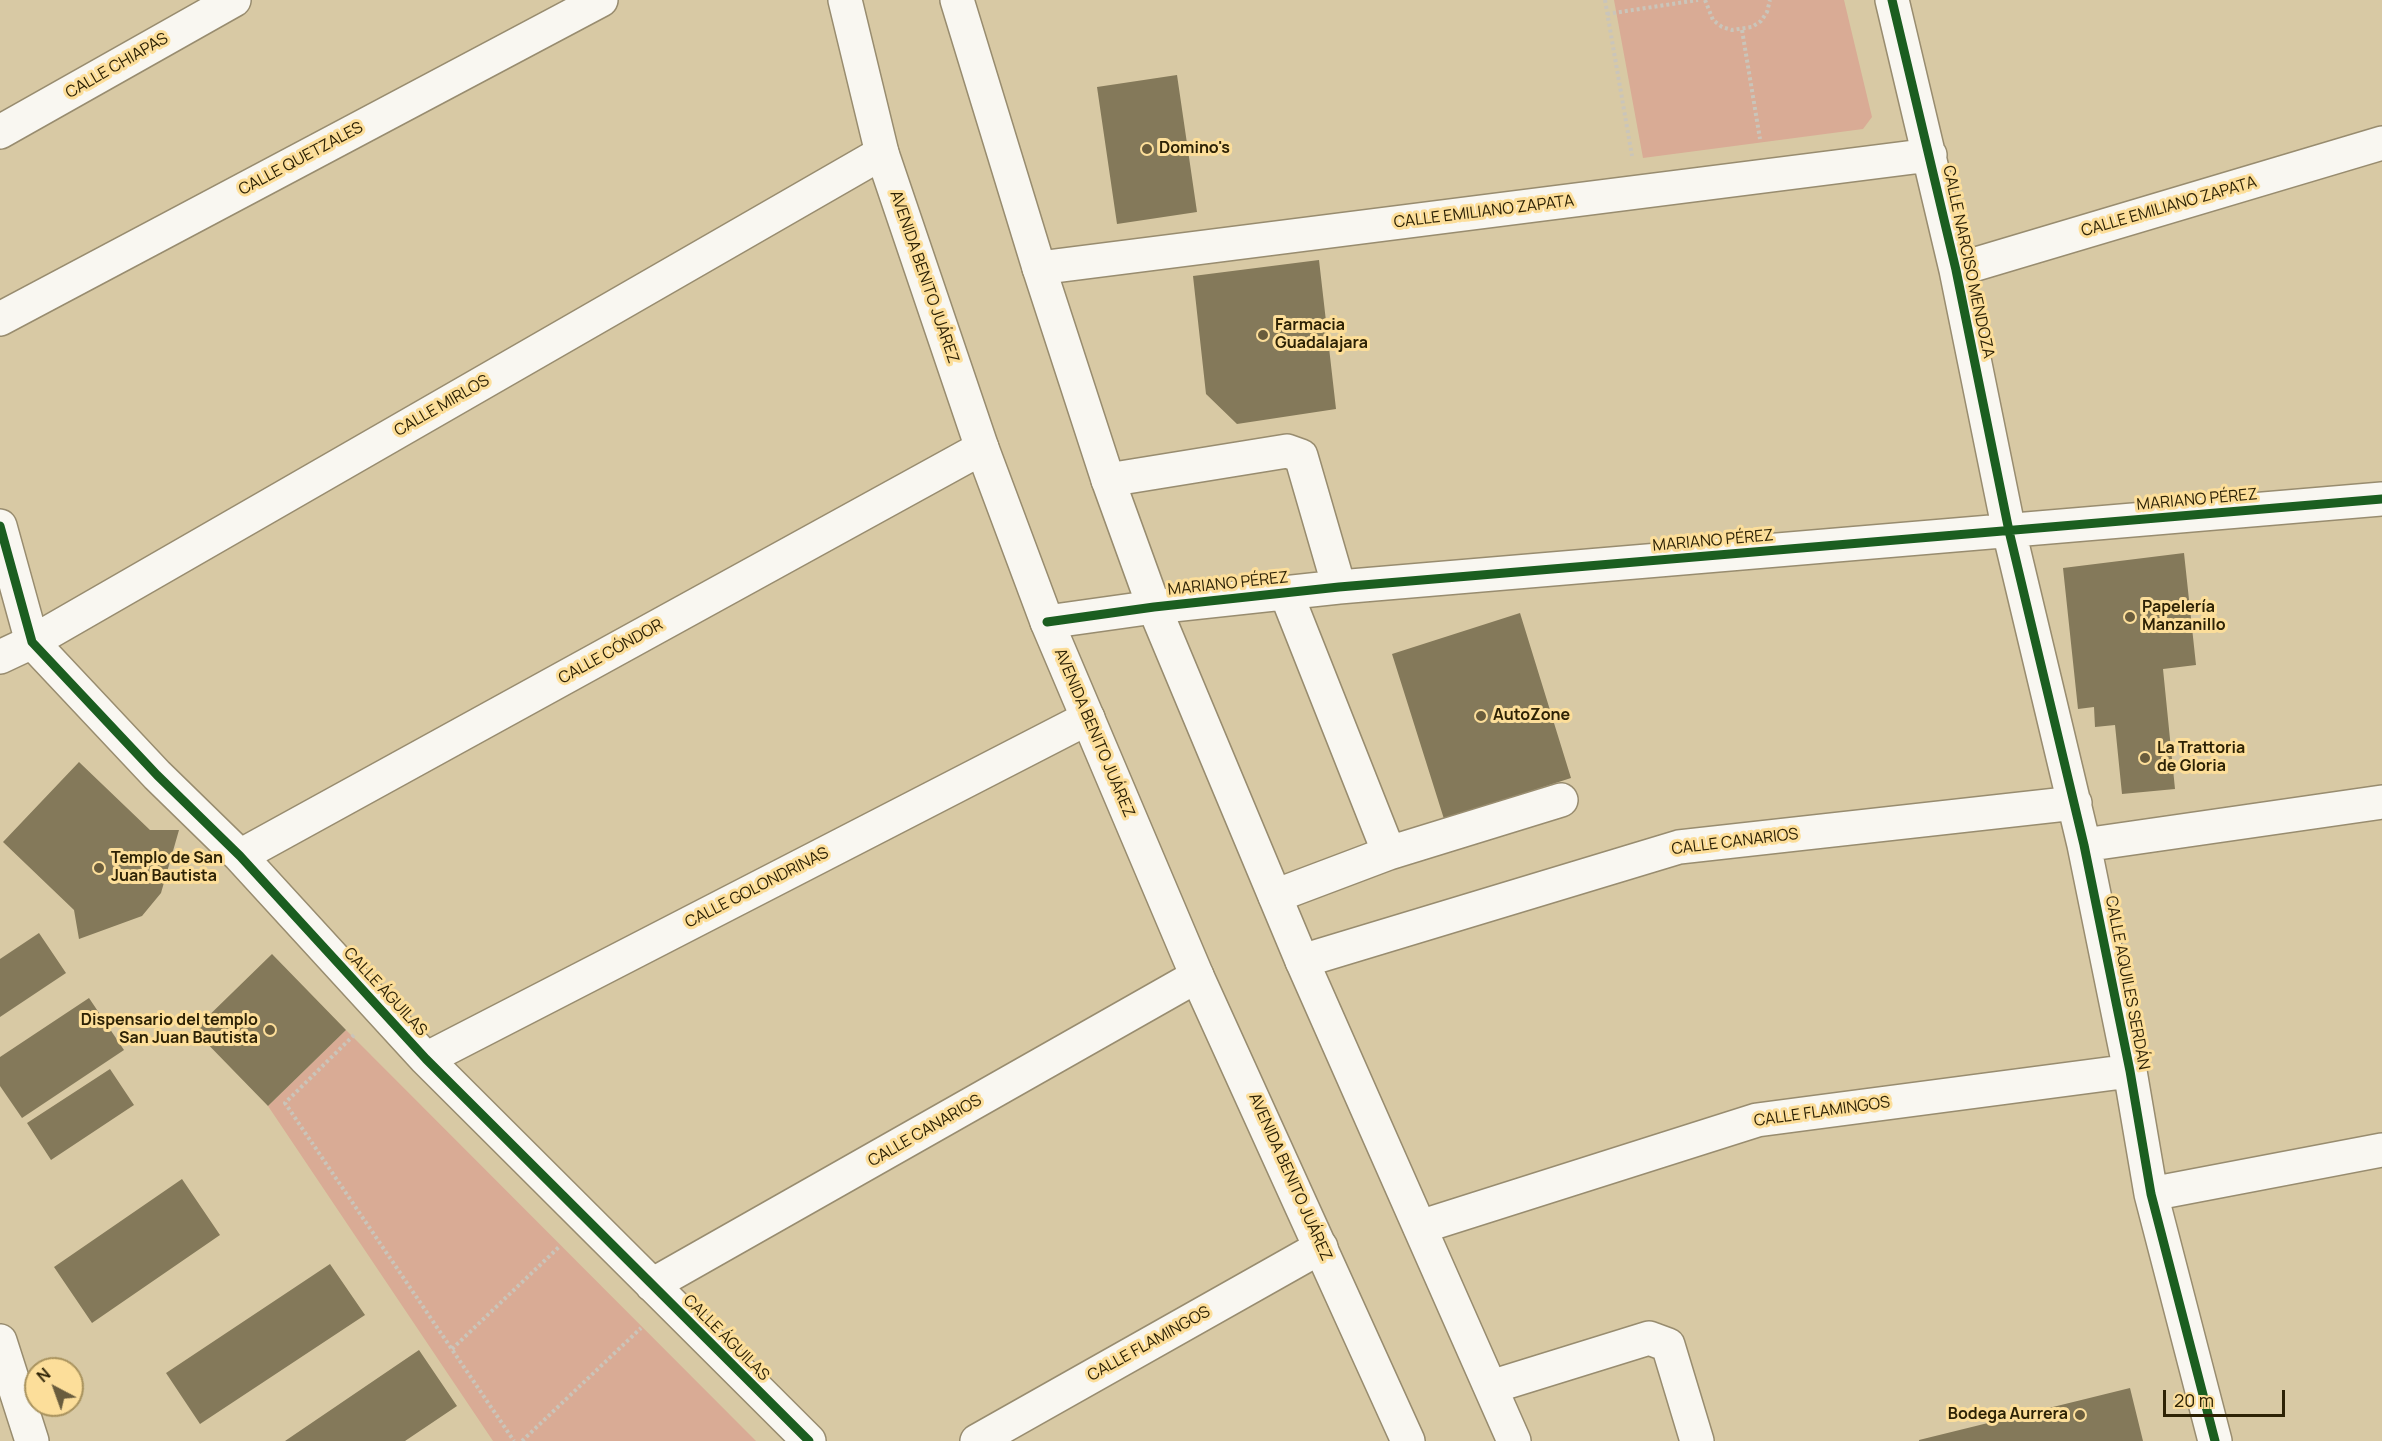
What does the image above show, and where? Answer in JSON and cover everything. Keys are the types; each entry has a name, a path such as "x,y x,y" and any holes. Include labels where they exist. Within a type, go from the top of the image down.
{"street":[{"name":"CALLE CHIAPAS","path":"0,132 234,0"},
{"name":"CALLE QUETZALES","path":"0,319 601,0"},
{"name":"AVENIDA BENITO JUÁREZ","path":"844,0 882,153 982,448 1047,622 1197,976 1408,1441"},
{"path":"957,0 1039,268 1108,480 1154,607 1302,962 1515,1441"},
{"name":"CALLE NARCISO MENDOZA","path":"1892,0 1956,270 2009,531"},
{"name":"CALLE EMILIANO ZAPATA","path":"1956,270 2382,144"},
{"name":"CALLE MIRLOS","path":"0,657 32,642 882,153"},
{"name":"CALLE EMILIANO ZAPATA","path":"1039,268 1765,174 1929,155"},
{"name":"CALLE CÓNDOR","path":"240,856 982,448"},
{"path":"1108,480 1287,451 1301,456 1339,587"},
{"name":"MARIANO PÉREZ","path":"1047,622 1154,607 1339,587 2382,499"},
{"name":"CALLE ÁGUILAS","path":"0,526 32,642 157,775 240,856 426,1059 809,1441"},
{"name":"CALLE AQUILES SERDÁN","path":"2009,531 2084,845 2130,1071 2151,1194 2214,1441"},
{"path":"1286,593 1389,853"},
{"name":"CALLE GOLONDRINAS","path":"426,1059 1088,718"},
{"path":"1275,896 1389,853 1561,800"},
{"path":"2084,845 2382,802"},
{"name":"CALLE CANARIOS","path":"1302,962 1679,847 2075,803"},
{"name":"CALLE CANARIOS","path":"660,1294 1197,976"},
{"name":"CALLE FLAMINGOS","path":"1420,1227 1757,1120 2130,1071"},
{"path":"2151,1194 2382,1150"},
{"name":"CALLE FLAMINGOS","path":"977,1441 1321,1247"},
{"path":"1491,1387 1649,1338 1668,1345 1697,1441"},
{"path":"0,1341 32,1441"}],"path":[{"path":"1605,0 1639,192"},
{"path":"1607,14 1698,0"},
{"path":"1705,0 1713,20 1732,30 1742,30 1761,21 1767,12 1770,0"},
{"path":"1742,30 1765,174"},
{"path":"380,1009 285,1103 514,1441"},
{"path":"452,1349 587,1221"},
{"path":"522,1441 660,1294"}],"shaded area":[{"path":"1614,0 1844,0 1872,117 1863,129 1643,158"},
{"path":"346,1030 756,1441 493,1441 268,1106"}],"building":[{"name":"Domino's","path":"1177,75 1197,212 1117,224 1097,87"},
{"name":"Farmacia Guadalajara","path":"1319,260 1336,409 1237,424 1206,394 1193,276"},
{"name":"Papelería Manzanillo","path":"2184,553 2196,665 2163,669 2175,789 2122,794 2115,725 2095,727 2094,707 2078,709 2063,568"},
{"name":"AutoZone","path":"1520,613 1571,778 1444,819 1392,654"},
{"name":"Templo de San Juan Bautista","path":"79,762 150,830 179,830 161,893 142,916 79,939 74,910 3,842"},
{"path":"39,933 66,973 0,1017 0,959"},
{"name":"Dispensario del templo San Juan Bautista","path":"272,954 346,1030 268,1106 194,1030"},
{"path":"89,998 124,1050 22,1118 0,1086 0,1057"},
{"path":"110,1069 134,1105 51,1160 27,1123"},
{"path":"182,1179 220,1235 92,1323 54,1267"},
{"path":"330,1264 365,1315 200,1424 166,1373"},
{"path":"419,1350 457,1406 405,1441 285,1441"},
{"name":"Bodega Aurrera","path":"2130,1388 2143,1441 1919,1441 1919,1440"}],"cycle path":[{"path":"1892,0 1956,270 2009,531 2084,845 2130,1071 2151,1194 2215,1441"},
{"path":"1047,622 1154,607 1339,587 2382,499"},
{"path":"0,526 32,642 157,775 240,856 426,1059 809,1441"}],"place":[{"name":"Domino's","path":"1147,149"},
{"name":"Farmacia Guadalajara","path":"1263,335"},
{"name":"Papelería Manzanillo","path":"2130,617"},
{"name":"AutoZone","path":"1481,716"},
{"name":"La Trattoria de Gloria","path":"2145,758"},
{"name":"Templo de San Juan Bautista","path":"99,868"},
{"name":"Dispensario del templo San Juan Bautista","path":"270,1030"},
{"name":"Bodega Aurrera","path":"2080,1415"}]}
